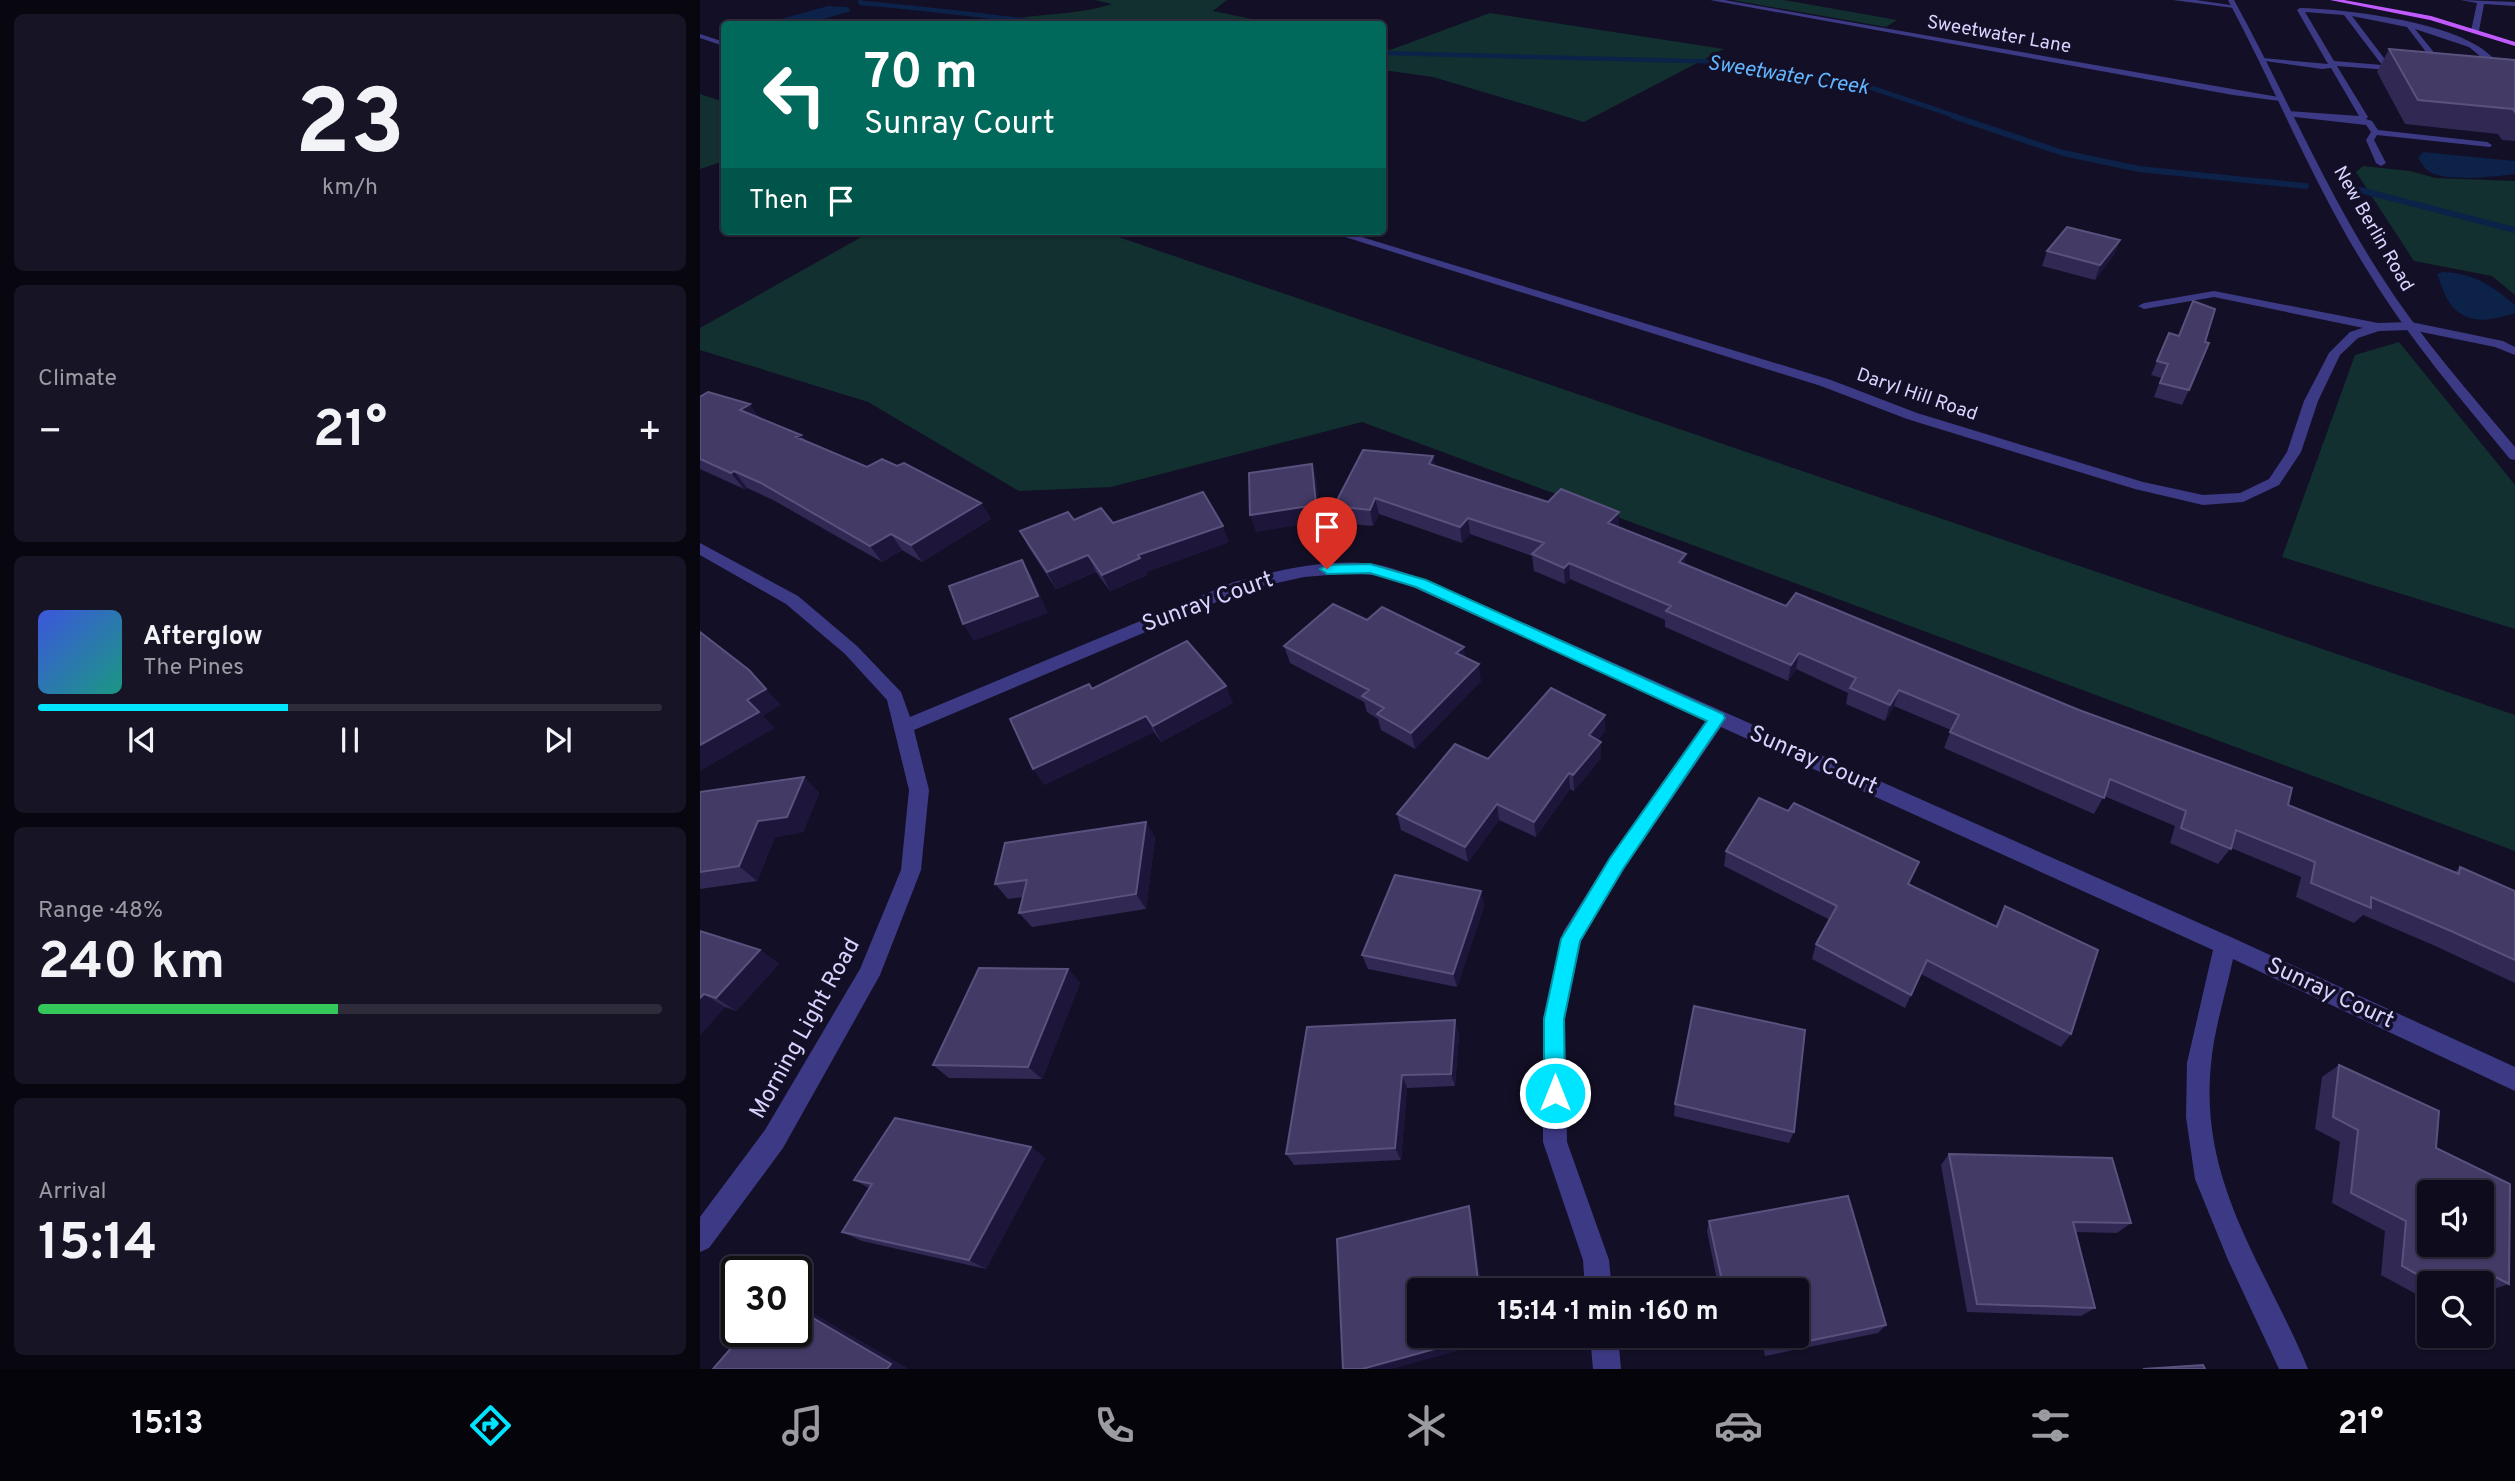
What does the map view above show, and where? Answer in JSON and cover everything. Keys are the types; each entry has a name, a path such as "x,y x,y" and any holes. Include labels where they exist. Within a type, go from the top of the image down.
{"main road":[{"path":"2333,0 2406,12 2515,44"}],"street":[{"name":"Sweetwater Lane","path":"1713,0 2234,93 2280,98"},
{"path":"2176,0 2233,3"},
{"path":"2463,0 2515,4"},
{"path":"2475,31 2481,1"},
{"name":"New Berlin Road","path":"2233,3 2358,248 2411,326 2515,456"},
{"path":"2288,114 2364,117 2300,10 2347,15 2410,27 2472,46 2513,78"},
{"path":"2347,15 2388,68"},
{"path":"2410,27 2446,72"},
{"path":"700,36 721,43"},
{"path":"2262,60 2308,66 2333,64 2408,69"},
{"path":"2434,71 2459,73"},
{"path":"2498,76 2513,78"},
{"path":"2356,118 2368,122 2375,132 2487,145"},
{"path":"2375,132 2370,140 2381,163"},
{"name":"Daryl Hill Road","path":"1344,235 1826,383 1924,420 2140,486 2203,500 2243,497 2274,482 2294,452 2311,401 2335,354 2354,335 2378,327 2411,326 2499,344 2515,351"},
{"path":"2144,306 2214,293 2378,327"},
{"name":"Morning Light Road","path":"700,548 792,600 851,650 895,697 919,790 911,870 862,986 774,1139 700,1240"},
{"name":"Sunray Court","path":"904,727 1240,586 1327,569 1370,569 1421,584 2225,945 2515,1079"},
{"path":"1598,1278 1596,1260 1555,1142 1554,1019 1571,939 1616,863 1717,718"},
{"path":"2225,945 2199,1063 2198,1117 2208,1180 2237,1251 2294,1369"},
{"path":"1605,1348 1607,1369"}],"green space":[{"path":"1095,0 1227,0 1213,11 1261,21 1003,21 1082,11 1112,4"},
{"path":"1732,0 1784,0 1897,20 1886,27"},
{"path":"1490,13 1724,49 1584,122 1433,77 1386,70 1386,49"},
{"path":"700,94 721,101 721,162 700,169"},
{"path":"2363,166 2410,171 2436,178 2515,181 2515,295 2492,276 2414,261 2356,172"},
{"path":"865,235 1113,235 2515,715 2515,851 1362,422 1111,487 1019,491 868,402 700,350 700,328"},
{"path":"2399,342 2515,485 2515,629 2282,557 2355,355"}],"water":[{"path":"828,6 847,7 851,11 816,21 773,21"},
{"path":"2423,152 2515,161 2515,174 2474,178 2442,176 2425,168 2418,158"},
{"path":"2443,272 2464,275 2490,286 2515,305 2515,313 2482,320 2466,317 2447,299 2437,274"}],"building":[{"path":"2389,49 2515,60 2515,112 2513,109 2418,100"},
{"path":"2067,227 2120,240 2100,265 2047,251"},
{"path":"2193,301 2215,309 2205,342 2209,343 2189,390 2160,383 2168,364 2157,361 2169,333 2179,336"},
{"path":"708,392 750,404 740,410 801,435 796,437 867,467 882,459 897,466 904,463 981,503 911,545 891,534 870,546 761,483 700,459 700,397"},
{"path":"1363,450 1433,456 1429,464 1548,502 1561,489 1619,512 1608,523 1686,554 1679,562 1786,606 1796,593 2079,710 2292,788 2288,805 2459,874 2460,867 2515,891 2515,960 2371,897 2371,908 2311,883 2315,862 2236,830 2231,849 2181,828 2186,811 2110,779 2104,798 1950,732 1959,715 1899,690 1890,705 1850,688 1856,678 1799,653 1791,665 1666,611 1671,606 1569,563 1564,568 1532,554 1544,543 1468,518 1460,527 1375,498 1370,510 1334,506"},
{"path":"1312,464 1316,505 1250,515 1249,473"},
{"path":"1203,492 1223,526 1138,555 1140,558 1102,575 1088,555 1047,572 1020,531 1068,512 1074,520 1101,508 1113,523"},
{"path":"1022,560 1038,596 963,624 949,586"},
{"path":"1333,604 1367,620 1382,607 1464,647 1456,653 1479,664 1411,733 1377,714 1384,708 1362,696 1369,690 1284,646"},
{"path":"700,632 749,670 766,689 747,700 759,712 700,745"},
{"path":"1187,641 1226,686 1153,726 1146,716 1033,769 1010,719 1089,684 1092,689"},
{"path":"1551,688 1605,715 1589,735 1601,742 1573,775 1569,773 1534,822 1497,804 1465,847 1397,814 1455,744 1488,759"},
{"path":"804,777 787,817 758,821 739,866 700,872 700,792"},
{"path":"1759,798 1788,811 1794,803 1919,862 1908,884 1997,927 2005,906 2098,950 2071,1034 1927,960 1911,995 1816,944 1837,906 1726,851"},
{"path":"1146,822 1136,894 1019,913 1027,880 995,884 1005,843"},
{"path":"1395,875 1481,891 1453,974 1362,955"},
{"path":"700,931 760,950 716,998 704,994 700,998"},
{"path":"979,968 1068,969 1028,1067 933,1065"},
{"path":"1694,1006 1805,1030 1794,1132 1675,1104"},
{"path":"1455,1020 1451,1074 1402,1075 1395,1148 1286,1154 1307,1027"},
{"path":"2339,1065 2439,1111 2436,1148 2510,1184 2509,1284 2494,1276 2494,1271 2417,1271 2417,1274 2402,1266 2406,1221 2351,1193 2358,1130 2333,1117"},
{"path":"895,1118 1031,1147 969,1260 842,1232 872,1184 854,1180"},
{"path":"1949,1154 2112,1158 2131,1223 2073,1222 2095,1308 1977,1304"},
{"path":"1848,1196 1886,1325 1809,1341 1809,1278 1721,1278 1709,1221"},
{"path":"1469,1206 1478,1278 1407,1278 1407,1348 1438,1348 1362,1369 1343,1369 1337,1239"},
{"path":"812,1317 891,1364 887,1369 713,1369 732,1347 812,1347"},
{"path":"2203,1365 2205,1369 2143,1369"}],"waterway":[{"name":"Sweetwater Creek","path":"860,0 861,3 1032,21"},
{"name":"Sweetwater Creek","path":"1386,53 1732,62 1863,85 1958,117"},
{"name":"Sweetwater Creek","path":"1953,116 2063,153 2139,169 2306,186"},
{"name":"Sweetwater Creek","path":"2360,190 2515,230"}],"route":[{"path":"1327,569 1370,569 1421,584 1717,718 1616,863 1571,939 1554,1019 1555,1093"}]}
